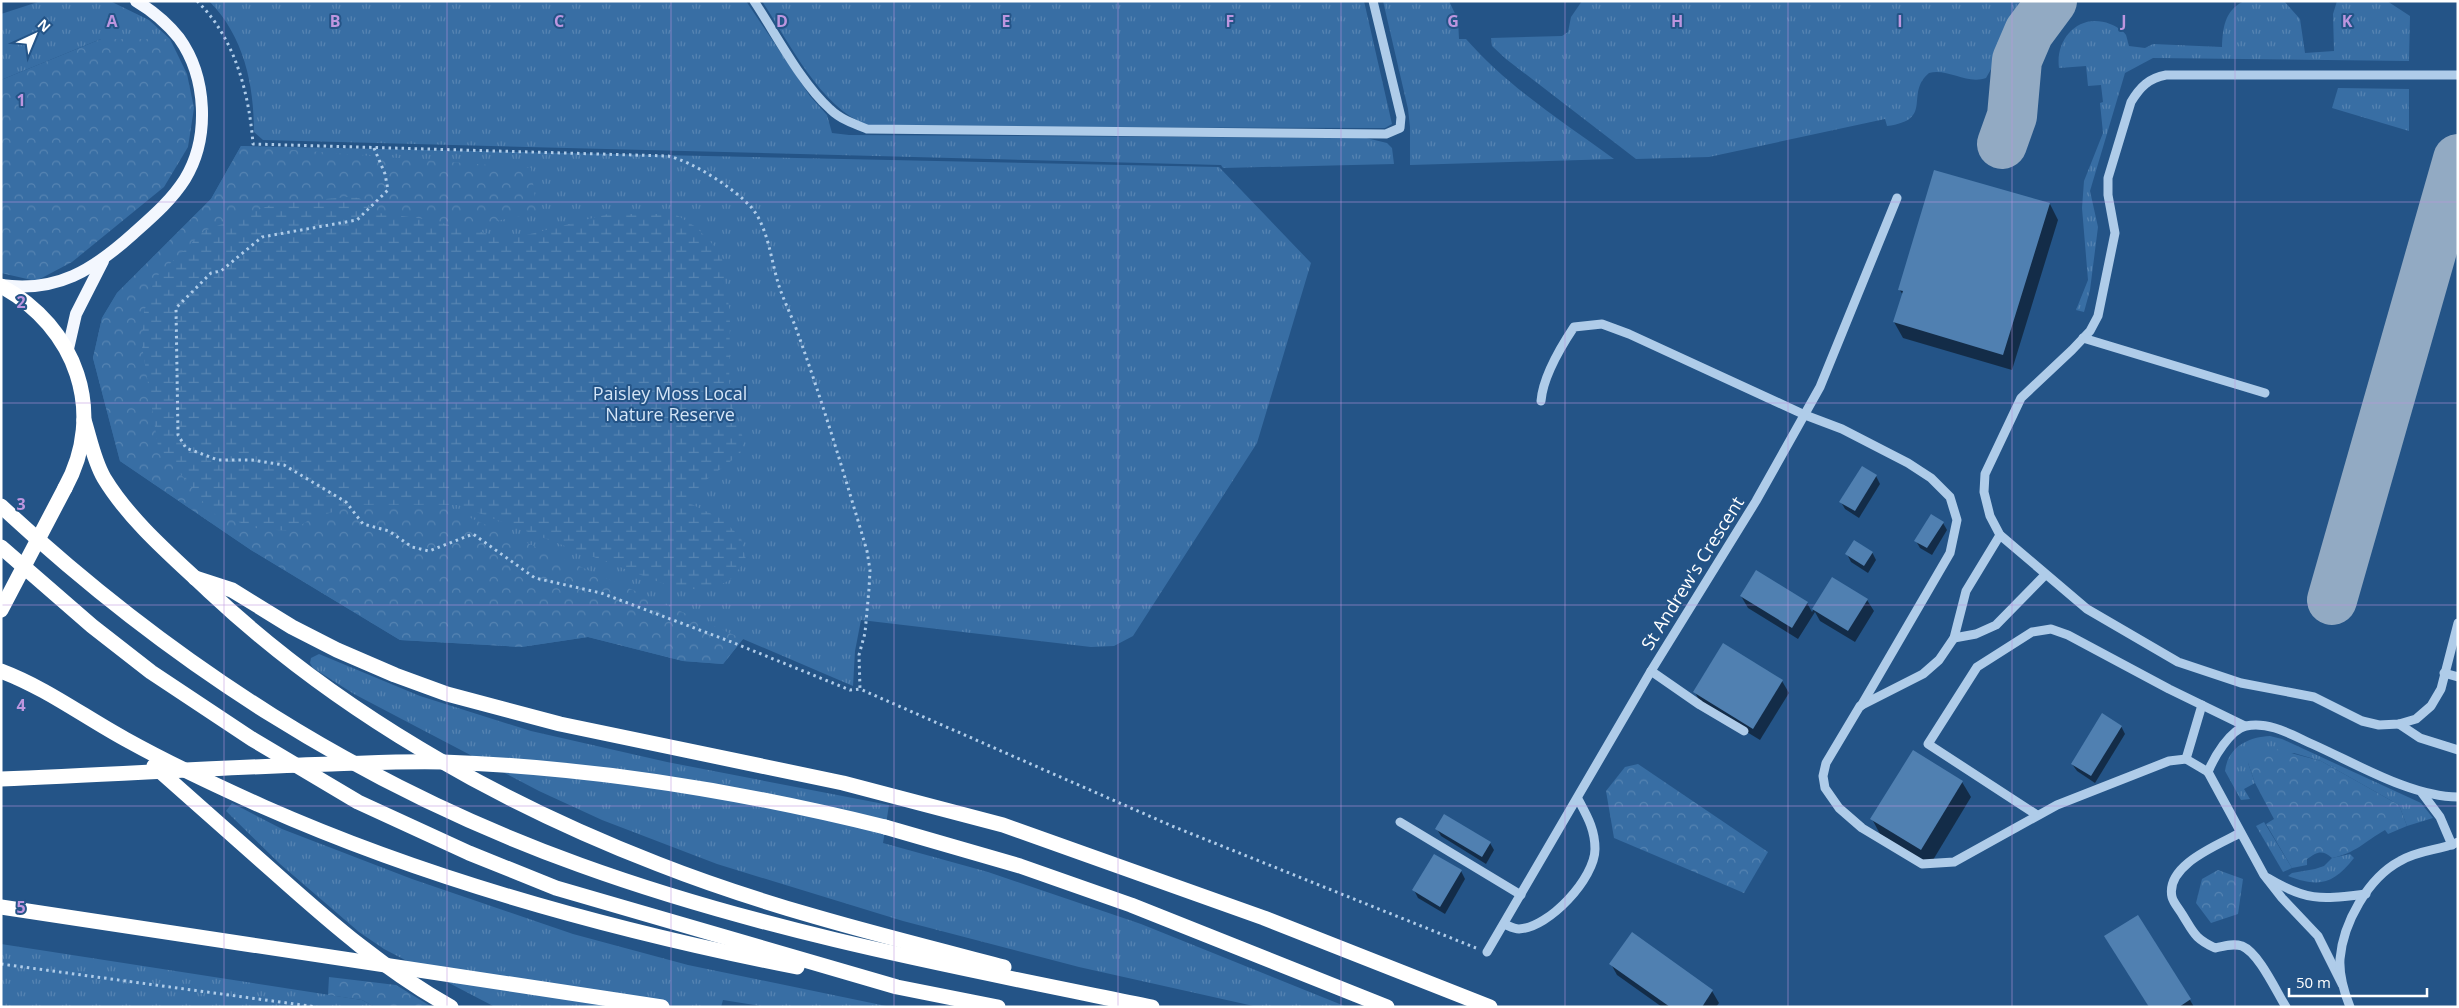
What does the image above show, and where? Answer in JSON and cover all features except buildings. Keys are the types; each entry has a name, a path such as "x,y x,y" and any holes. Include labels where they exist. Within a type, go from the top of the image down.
{"highway":[{"path":"1,286 21,298 41,315 68,349 78,380 84,420 102,475 126,509 195,578 258,634 339,696 398,735 484,783 604,842 661,865 797,912 1158,1007"},
{"path":"1,610 65,488 80,452 84,420"},
{"path":"1,506 107,598 225,687 306,737 457,816 580,865 677,897 932,962 1152,1007"},
{"path":"1,547 92,626 151,672 252,739 358,802 469,853 556,888 897,987"},
{"path":"195,578 232,590 337,650 395,676 447,694 560,724 843,783 1003,825 1255,915 1490,1007"},
{"path":"1,672 28,682 63,701 124,739 264,807 433,871 550,907 722,952 998,1007"},
{"path":"124,739 357,944 417,988 451,1007"},
{"path":"1,779 268,766 442,762 523,767 667,782 796,805 885,827 1020,866 1131,905 1387,1007"},
{"path":"1,907 662,1007"}],"main road":[{"path":"1,286 24,288 53,283 71,278 103,260 174,194 194,161 202,129 199,86 188,52 166,23 136,1"},
{"path":"68,349 76,314 103,260"}],"street":[{"path":"754,1 815,94 831,110 846,120 867,129 1386,134 1400,128 1401,117 1373,1"},
{"path":"2458,74 2166,75 2148,81 2131,102 2108,178 2108,195 2115,232 2098,316 2083,338 2021,398 1988,466 1985,474 1984,492 1990,516 2000,535 2087,609 2178,662 2241,683 2314,697 2362,721 2378,725 2398,724 2416,719 2431,706 2441,690 2458,623"},
{"name":"St Andrew's Crescent","path":"1487,952 1651,671 1756,501 1820,387 1898,198"},
{"path":"1542,400 1542,388 1565,340 1574,327 1602,324 1629,334 1804,415 1842,429 1908,463 1932,478 1950,498 1956,520 1950,554 1826,763 1823,776 1825,788 1839,808 1862,828 1922,864 1954,862 2057,805 2169,760 2186,759 2208,772 2264,875 2282,898 2318,936 2342,984 2350,1007"},
{"path":"2083,338 2265,393"},
{"path":"1860,706 1923,674 1939,660 1954,638 1966,591 2000,535"},
{"path":"1954,638 1976,634 1996,625 2046,575"},
{"path":"2037,815 1928,744 1977,667 2032,632 2051,629 2068,635 2246,726 2276,728 2422,793 2458,798"},
{"path":"1651,671 1744,731"},
{"path":"2444,673 2458,676"},
{"path":"2186,759 2202,705"},
{"path":"2398,724 2420,738 2458,750"},
{"path":"2208,772 2213,758 2228,739 2246,726"},
{"path":"2342,984 2340,956 2352,916 2380,876 2398,862 2417,852 2456,845 2440,816 2422,793"},
{"path":"1504,924 1518,929 1529,927 1549,916 1580,887 1595,852 1594,830 1578,798"},
{"path":"1400,822 1521,895"},
{"path":"2240,833 2197,856 2181,868 2174,879 2172,897 2197,939 2215,948 2229,944 2242,946 2253,954 2286,1007"},
{"path":"2264,875 2292,892 2312,898 2366,894"}],"path":[{"path":"198,1 215,21 232,53 244,88 253,144 668,156 691,163 740,197 751,208 762,228 780,289 804,350 867,551 870,570 869,597 865,633 860,655 860,689"},
{"path":"374,148 385,174 388,190 357,220 262,237 221,271 211,273 176,308 178,435 186,448 218,460 252,460 284,465 346,502 363,524 389,531 412,546 429,551 473,534 535,578 601,593 730,641 850,690 860,689 1172,826 1487,952"},
{"path":"1,964 317,1007"}],"green space":[{"path":"41,1 110,1 149,20 170,39 101,39 1,80 1,14"},
{"path":"209,1 746,1 810,96 827,115 832,133 849,135 1366,138 1387,143 1392,148 1394,164 1223,168 1221,165 263,140 254,132 254,114 249,79 239,45 221,15"},
{"path":"762,1 1364,1 1392,124 1385,128 871,126 850,116 820,89 795,54"},
{"path":"1383,1 1449,1 1458,20 1459,39 1466,39 1518,88 1614,159 1410,165 1408,109"},
{"path":"1582,1 2020,1 1994,64 1986,78 1979,80 1936,72 1929,73 1922,81 1919,89 1915,112 1902,123 1887,126 1885,119 1709,157 1636,159 1506,59 1492,46 1491,38 1562,36 1568,32 1571,17"},
{"path":"2244,1 2285,2 2300,19 2305,53 2334,51 2333,14 2337,1 2387,1 2410,16 2409,61 2153,58 2125,73 2090,191 2098,227 2090,290 2084,312 2076,310 2088,280 2082,208 2084,181 2103,133 2100,103 2103,102 2101,85 2088,86 2086,66 2059,68 2061,47 2065,38 2079,25 2099,21 2123,31 2129,46 2145,48 2153,44 2222,47 2226,21 2232,10"},
{"path":"101,39 170,39 187,74 194,108 188,147 164,187 72,262 36,281 1,273 1,80"},
{"path":"2338,88 2409,89 2409,131 2332,108"},
{"name":"Paisley Moss Local Nature Reserve","path":"241,146 1219,167 1311,263 1257,443 1133,636 1114,646 1091,647 861,620 855,651 853,686 743,639 723,664 683,661 588,637 521,647 400,640 251,550 120,461 93,358 102,318 117,293 211,199"},
{"path":"241,146 531,168 537,213 417,236 374,475 743,639 723,664 683,661 588,637 521,647 400,640 251,550 120,461 93,358 102,318 117,293 211,199"},
{"path":"347,197 359,198 379,213 424,219 511,239 608,214 675,214 696,227 716,248 722,259 730,314 729,396 744,441 740,454 701,484 689,503 722,519 741,538 746,560 730,580 707,591 667,585 458,505 357,505 312,518 292,531 259,529 212,513 158,446 142,346 144,312 155,278 204,231 273,204"},
{"path":"319,654 420,696 531,731 667,762 889,805 883,843 988,872 1141,924 1347,1007 1258,1007 1079,967 903,921 717,864 602,820 539,791 354,694 313,668 310,663 311,658"},
{"path":"2270,736 2282,739 2421,803 2433,818 2407,826 2399,805 2321,761 2294,753 2248,763 2255,783 2244,789 2250,799 2241,800 2225,771 2230,756 2240,745 2247,741"},
{"path":"2276,749 2321,761 2399,805 2407,826 2388,834 2385,830 2354,850 2340,856 2332,858 2325,853 2317,853 2307,859 2307,865 2292,868 2266,824 2274,819 2255,783 2248,763 2253,752"},
{"path":"1638,764 1768,852 1744,893 1614,838 1606,791 1625,767"},
{"path":"232,803 282,829 412,879 573,934 688,965 891,1007 768,1007 723,1000 721,1007 495,1007 384,949 359,932 280,864 226,811"},
{"path":"2264,822 2292,868 2283,872 2256,826"},
{"path":"2350,854 2354,858 2346,867 2325,881 2309,882 2288,876 2292,873 2324,866 2332,858"},
{"path":"2218,870 2243,879 2238,914 2211,923 2196,903 2202,879"},
{"path":"1,944 362,1000 375,1007 1,1007"},
{"path":"329,977 396,985 432,1007 375,1007 362,1000 328,995"}],"taxiway":[{"path":"2002,144 2012,116 2017,60 2029,32 2052,1"},
{"path":"2332,600 2458,159"}]}
